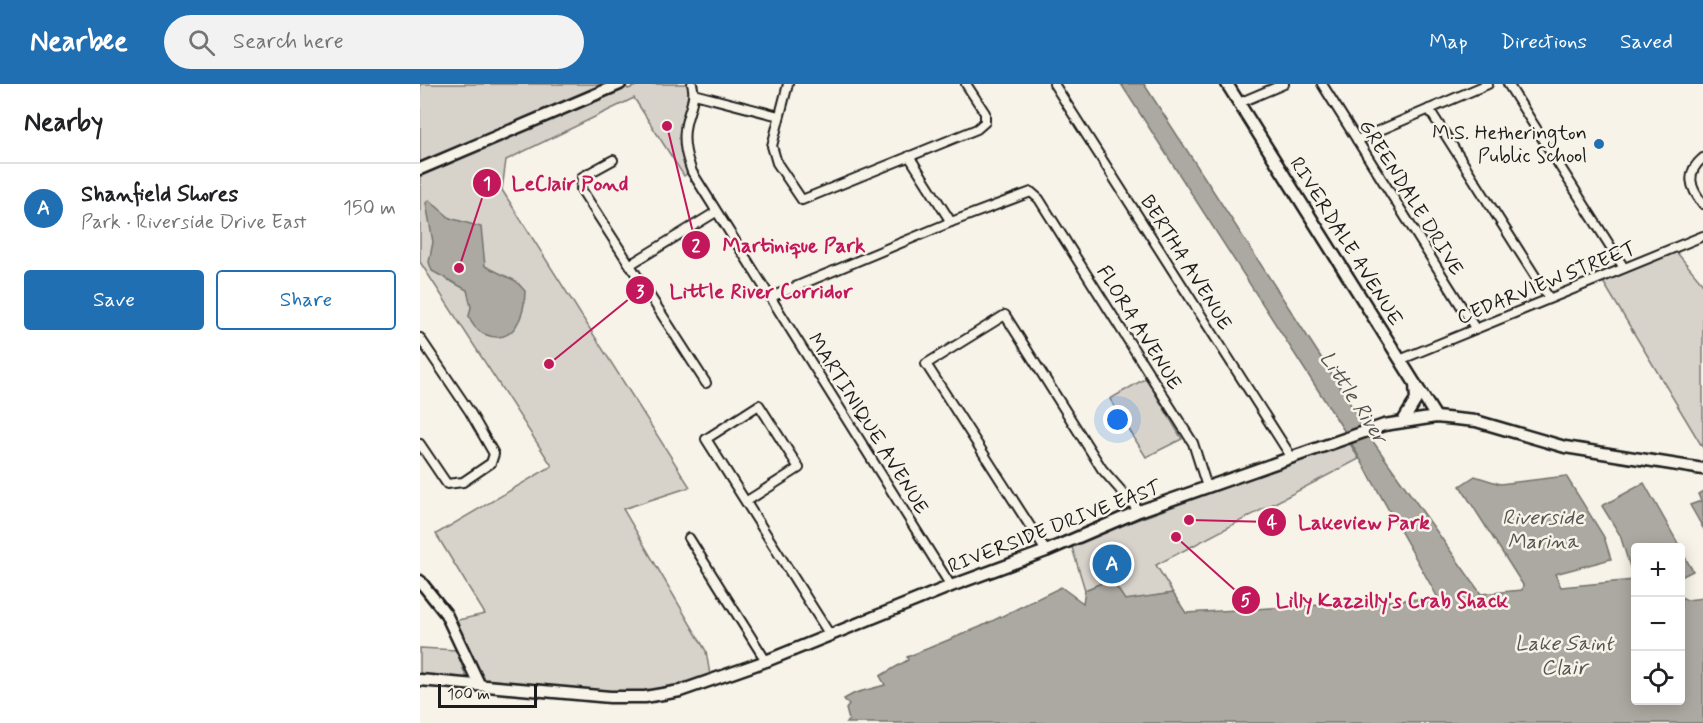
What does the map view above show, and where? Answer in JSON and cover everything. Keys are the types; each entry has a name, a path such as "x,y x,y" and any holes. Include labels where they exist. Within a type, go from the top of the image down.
{"main road":[{"path":"420,169 620,84"},
{"name":"RIVERDALE AVENUE","path":"1227,84 1402,359 1436,417"},
{"path":"1403,421 1416,400 1414,381"},
{"name":"RIVERSIDE DRIVE EAST","path":"420,680 610,697 645,697 680,691 766,661 951,586 1046,551 1139,511 1383,425 1403,421 1436,417 1476,421 1564,447 1703,469"},
{"path":"1575,442 1611,448 1641,458"},
{"path":"422,589 446,614 479,684"}],"street":[{"name":"MARTINIQUE AVENUE","path":"692,84 694,94 685,130 685,151 692,172 951,586"},
{"path":"788,84 772,146 777,163 802,201 976,129 985,122 985,113 966,84"},
{"name":"BERTHA AVENUE","path":"1054,84 1292,458"},
{"path":"1239,103 1284,84"},
{"name":"GREENDALE DRIVE","path":"1322,84 1474,328"},
{"path":"1357,140 1488,84"},
{"path":"1508,84 1624,268"},
{"path":"694,94 779,116"},
{"path":"1429,109 1549,298"},
{"path":"771,297 951,222 909,156"},
{"path":"1703,158 1692,170 1690,180 1693,192 1703,204"},
{"path":"613,160 582,177 581,189 706,383"},
{"name":"FLORA AVENUE","path":"951,222 1031,192 1040,199 1193,444 1207,487"},
{"path":"631,264 716,212"},
{"name":"CEDARVIEW STREET","path":"1402,359 1703,236"},
{"path":"1046,551 926,364 1005,315 1102,469 1139,511"},
{"path":"420,338 424,340 470,411 494,454 492,463 463,482 447,484 420,444"},
{"path":"747,501 799,468 759,405 706,439 830,635"},
{"path":"689,538 766,661"}],"shaded area":[{"path":"420,84 624,84 628,89 641,84 687,84 689,90 682,140 688,173 684,176 634,98 506,160 502,190 690,487 623,509 706,651 711,681 662,695 478,685 449,622 485,614 436,534 552,466 420,262"},
{"path":"1673,248 1703,284 1703,448 1602,280"},
{"path":"1146,378 1182,439 1146,457 1110,399"},
{"path":"1349,442 1359,459 1156,565 1173,593 1125,601 1111,579 1085,590 1071,544"},
{"path":"420,648 456,650 467,679 420,674"}],"water":[{"name":"Lake Saint Clair","path":"1121,84 1144,84 1346,396 1362,426 1481,594 1522,590 1523,585 1460,486 1475,476 1500,484 1566,476 1604,537 1611,559 1555,574 1561,587 1631,580 1631,705 1685,705 1685,599 1703,598 1703,723 846,723 849,720 846,709 849,705 844,699 855,693 885,685 880,676 908,660 907,657 980,627 1061,587 1083,603 1085,590 1111,579 1125,600 1173,593 1186,613 1438,598 1345,432"},
{"path":"429,200 450,218 481,227 485,266 516,281 525,291 520,319 510,332 494,337 479,331 469,316 471,307 467,290 432,271 429,262 433,242 426,203"},
{"name":"Lake Saint Clair","path":"1644,483 1678,543 1631,543 1631,570 1620,535 1602,506"},
{"path":"1703,491 1703,528 1690,505 1701,501 1698,494"},
{"path":"1685,557 1693,571 1685,575"}],"place":[{"name":"Martinique Park","path":"667,126"},
{"name":"M.S. Hetherington Public School","path":"1599,144"},
{"name":"LeClair Pond","path":"459,268"},
{"name":"Little River Corridor","path":"549,364"},
{"name":"Lakeview Park","path":"1189,520"},
{"name":"Lilly Kazzilly's Crab Shack","path":"1176,537"},
{"name":"Shanfield Shores","path":"1112,564"}],"water label":[{"name":"Little River","path":"1354,397"},
{"name":"Riverside Marina","path":"1543,529"}]}
